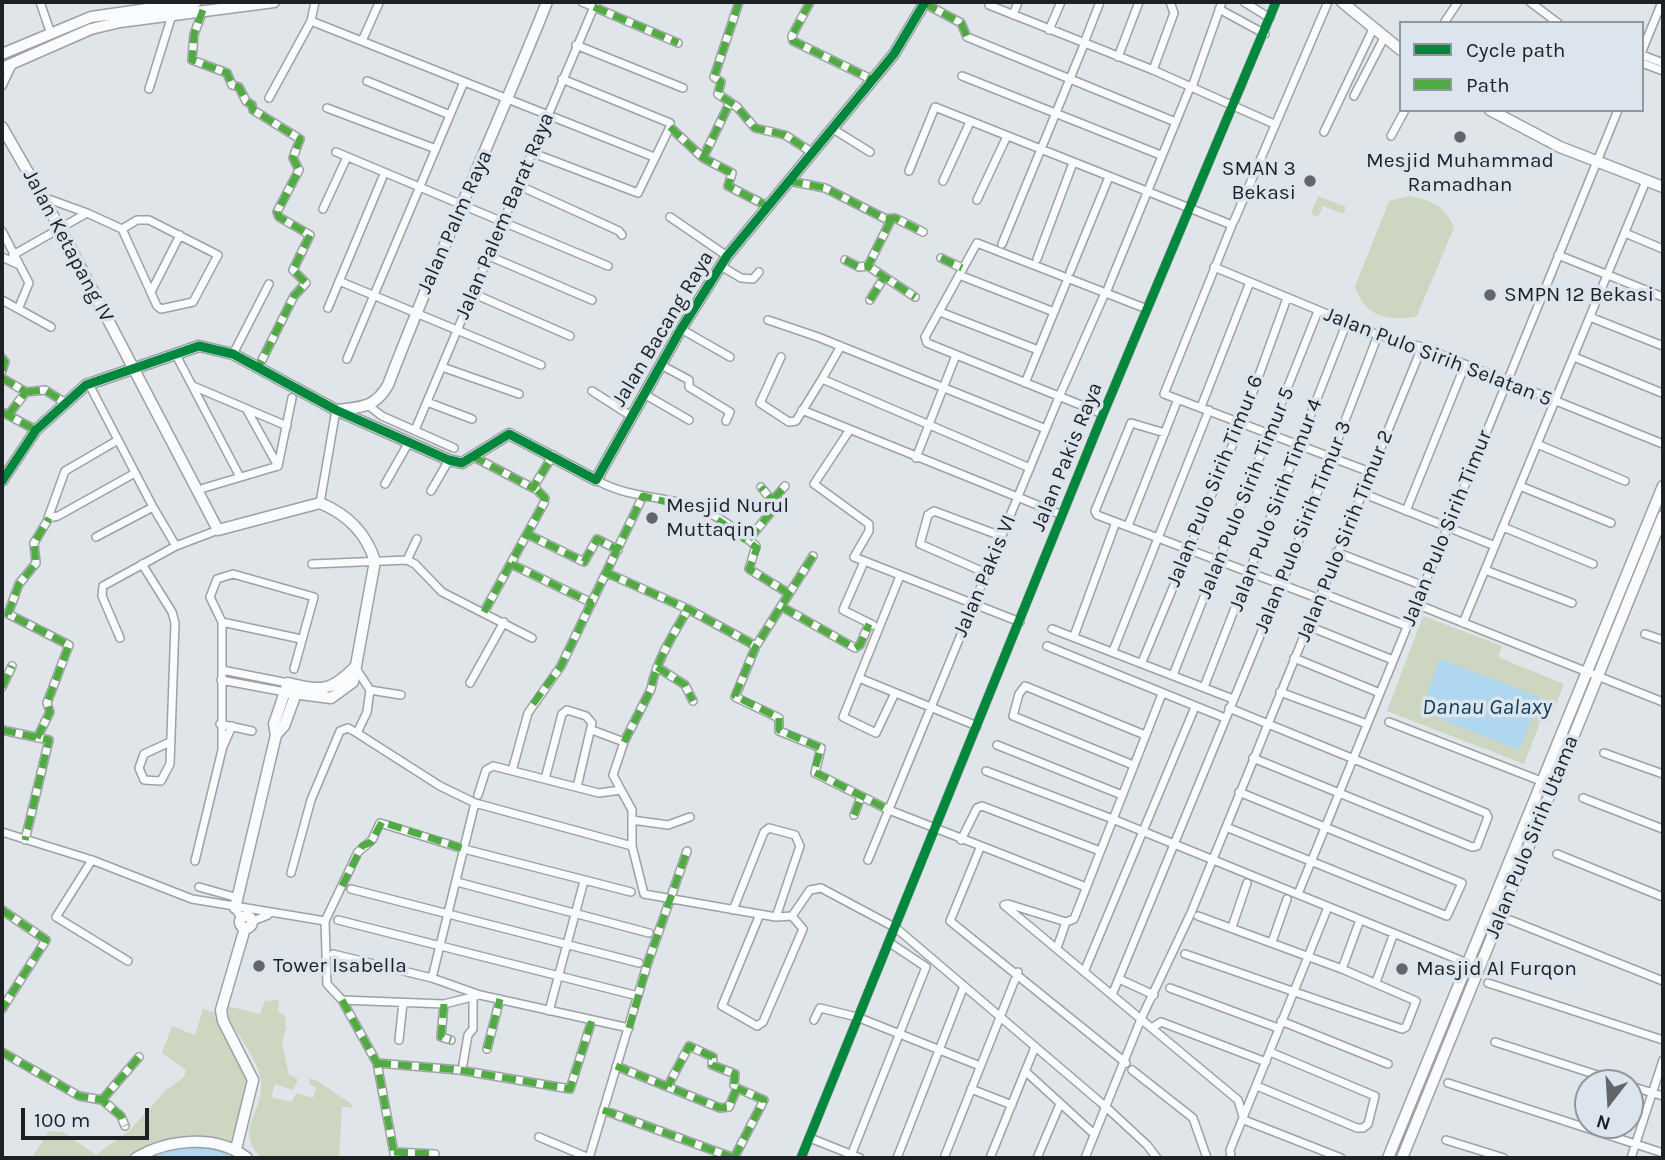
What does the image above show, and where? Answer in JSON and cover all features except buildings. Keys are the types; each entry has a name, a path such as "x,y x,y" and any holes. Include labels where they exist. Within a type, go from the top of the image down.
{"street":[{"path":"40,2 51,34"},
{"path":"2,54 91,17 274,2"},
{"path":"269,98 311,21 315,2"},
{"name":"Jalan Palm Raya","path":"369,406 382,396 388,385 415,311 464,205 547,2"},
{"path":"582,2 595,4 678,43"},
{"path":"739,2 714,77 721,82 718,94 730,102 755,128 786,135 813,153"},
{"path":"810,2 792,36 793,41 873,80"},
{"path":"1013,15 1018,2"},
{"path":"1049,30 1060,2"},
{"path":"1002,243 1100,2"},
{"path":"1118,57 1139,2"},
{"path":"1153,70 1174,13 1170,2"},
{"path":"1244,2 1270,18"},
{"name":"Jalan Pakis Raya","path":"802,1158 1103,414 1232,104 1265,34 1276,2"},
{"path":"1234,221 1328,2"},
{"path":"1342,2 1399,48"},
{"path":"1445,21 1458,2"},
{"path":"1530,2 1555,21"},
{"path":"1644,48 1662,2"},
{"path":"362,41 379,3"},
{"path":"925,3 961,23 967,37 1173,121"},
{"name":"Jalan Bacang Raya","path":"596,480 681,329 724,261 894,54 925,3"},
{"name":"Jalan Palem Barat Raya","path":"415,430 595,4"},
{"path":"989,5 1083,45 1153,70 1274,124"},
{"path":"1221,5 1265,34"},
{"name":"Jalan Pakis VI","path":"868,860 1059,397 1107,290 1191,88 1221,5"},
{"path":"200,6 192,60 227,73 232,85 239,87 253,110 300,139 293,158 299,170 277,212 279,218 310,235 293,270 305,280 306,285 294,296 259,366"},
{"path":"2,68 91,29 173,9"},
{"path":"149,89 173,9"},
{"path":"311,21 654,158"},
{"path":"1324,132 1374,27"},
{"path":"1354,96 1385,36"},
{"path":"576,45 683,88"},
{"path":"1644,54 1663,63"},
{"path":"2,86 13,63"},
{"path":"1644,64 1663,71"},
{"path":"962,76 1158,154"},
{"path":"562,79 670,122 670,127 703,158 732,173 729,186 769,207"},
{"path":"367,81 450,115"},
{"path":"347,359 464,82"},
{"path":"703,158 730,102"},
{"path":"909,171 935,107 1232,225 1164,394 1370,472"},
{"path":"327,108 436,149"},
{"path":"1391,136 1404,112"},
{"path":"1494,112 1560,147 1663,187"},
{"name":"Jalan Pulo Sirih Timur","path":"1298,894 1617,112"},
{"path":"943,181 970,122"},
{"name":"Jalan Ketapang IV","path":"2,127 60,228 218,530"},
{"path":"533,153 636,193 670,127"},
{"path":"833,129 870,152"},
{"path":"977,200 1007,135"},
{"path":"336,152 608,266"},
{"path":"323,209 347,157"},
{"path":"1037,258 1073,163"},
{"path":"328,308 384,174"},
{"path":"1070,272 1109,177"},
{"path":"1463,623 1646,180"},
{"path":"789,181 808,182 825,188 891,220 895,218 923,232"},
{"path":"520,186 617,230 621,235"},
{"path":"43,197 122,229 161,309 193,302 202,290 218,255 144,220 122,229"},
{"path":"13,255 87,213"},
{"path":"670,217 746,280 753,279 759,272"},
{"path":"868,266 891,220"},
{"path":"2,231 29,283 19,307"},
{"path":"1625,233 1663,249"},
{"path":"151,292 180,235"},
{"path":"1103,414 956,355 924,339 973,247 982,243 1107,290 1147,309"},
{"path":"1558,255 1663,298"},
{"path":"489,256 592,300"},
{"path":"2,257 18,265"},
{"path":"941,258 960,272 1054,312"},
{"path":"845,260 859,267 868,266 883,279 915,297"},
{"name":"Jalan Pulo Sirih Selatan 5","path":"1214,267 1378,335 1422,347 1663,444"},
{"path":"870,300 883,279"},
{"path":"339,281 541,365"},
{"path":"1201,407 1250,282"},
{"path":"233,354 269,284"},
{"path":"1025,383 1066,284"},
{"path":"472,293 570,336"},
{"name":"Jalan Pulo Sirih Timur 6","path":"1142,662 1187,548 1242,422 1287,298"},
{"path":"2,300 51,327"},
{"name":"Jalan Pulo Sirih Timur 5","path":"1173,675 1318,311"},
{"path":"940,312 1038,350"},
{"path":"1590,317 1663,346"},
{"path":"768,320 841,346 1046,429"},
{"name":"Jalan Pulo Sirih Timur 4","path":"1204,687 1347,322"},
{"path":"681,329 730,357"},
{"name":"Jalan Pulo Sirih Timur 3","path":"1112,995 1281,584 1378,335"},
{"path":"2,481 36,430 64,402 92,380 199,346 233,354 336,410 449,460 460,463 509,434 617,491 697,508 749,540 757,548 749,569 788,593"},
{"path":"781,357 760,403 793,423 841,346"},
{"name":"Jalan Pulo Sirih Timur 2","path":"1087,1157 1142,1019 1213,860 1321,596 1336,552 1422,347"},
{"path":"175,354 240,477"},
{"path":"916,458 956,355"},
{"path":"1573,356 1662,393"},
{"path":"2,358 5,362 2,371"},
{"path":"662,365 690,380 689,387 694,392 730,412 726,421"},
{"path":"1406,510 1465,365"},
{"path":"442,367 519,394"},
{"path":"2,378 26,392 45,390 64,402"},
{"path":"822,379 1030,468"},
{"path":"193,385 288,426"},
{"path":"92,390 176,546"},
{"path":"592,391 631,416"},
{"path":"26,392 5,413 36,430"},
{"path":"644,394 689,420"},
{"path":"278,466 292,398"},
{"path":"1128,526 1178,399"},
{"path":"427,402 472,419"},
{"path":"336,410 369,406 382,416 454,448"},
{"path":"247,410 278,466"},
{"path":"320,503 336,410"},
{"path":"802,410 1062,515"},
{"path":"1113,651 1209,410"},
{"path":"1165,433 1131,423 1095,511 1097,515 1219,562 1407,626"},
{"path":"849,431 814,484 869,524 869,531 853,556 973,606 1020,622"},
{"path":"49,518 47,515 65,471 118,440"},
{"path":"385,484 409,442"},
{"path":"1537,444 1625,481"},
{"path":"535,488 553,455"},
{"path":"472,456 535,488 545,500 484,612"},
{"path":"432,491 449,460"},
{"path":"204,488 278,466"},
{"path":"37,738 50,712 47,703 69,645 8,614 19,584 36,563 34,542 49,518 135,473"},
{"path":"773,500 785,486"},
{"path":"1520,486 1611,523"},
{"name":"Jalan Pulo Sirih Utama","path":"1388,1158 1663,486"},
{"path":"749,540 775,508 773,500 761,487"},
{"path":"1362,493 1495,546"},
{"path":"512,771 528,713 561,666 643,496"},
{"path":"120,638 101,591 108,582 176,546 218,530 320,503 335,509 370,544 375,561 355,667 329,688 292,689 221,680"},
{"path":"96,537 153,507"},
{"path":"986,573 920,544 928,515 933,511 1001,536"},
{"name":"Jalan Pulo Sirih Utama","path":"1402,1158 1663,516"},
{"path":"1074,636 1116,522"},
{"path":"1503,527 1593,564"},
{"path":"527,534 584,562 597,539 618,550"},
{"path":"407,560 417,539"},
{"path":"1336,552 1423,586"},
{"path":"813,556 756,646 735,697 779,718 779,730 821,748 814,772 889,810 980,848 1086,887"},
{"path":"313,564 407,560 442,592 532,638"},
{"path":"863,562 842,610 881,628"},
{"path":"142,564 175,619 170,741 167,775 158,782 144,780 139,770 144,754 170,741"},
{"path":"511,564 592,603"},
{"path":"1485,570 1572,603"},
{"path":"607,573 688,608 756,646"},
{"path":"222,750 222,622 211,603 211,590 217,579 233,574 314,597 294,669"},
{"path":"895,693 878,731 873,733 843,717 900,576"},
{"path":"1416,604 1663,702"},
{"path":"782,607 855,648 860,645 869,624"},
{"path":"688,608 657,667 651,681 651,689 624,742 614,771 621,790 631,804 632,846 642,891 670,899 733,910 776,917 792,916"},
{"path":"222,622 301,639"},
{"path":"470,683 504,622"},
{"path":"1308,626 1394,660"},
{"path":"1052,629 1233,699"},
{"path":"1645,634 1663,640"},
{"path":"1047,646 1225,718"},
{"path":"1294,658 1380,693"},
{"path":"2,687 12,666"},
{"path":"355,667 370,690 367,712 357,733"},
{"path":"657,667 685,685 693,701"},
{"path":"222,670 292,689"},
{"path":"859,678 977,726"},
{"path":"1133,765 1013,716 1019,694 1025,686 1145,735"},
{"path":"236,1149 253,1080 223,1021 222,1001 242,914 276,735 284,726 292,689"},
{"path":"370,690 401,695"},
{"path":"1280,692 1367,724"},
{"path":"1162,694 1074,919 1066,922 1004,905 1238,1100 1244,1120"},
{"path":"1084,972 1195,707"},
{"path":"1229,708 1486,813 1488,817 1477,846 1472,847 1253,758"},
{"path":"545,779 563,712 586,716 592,723 592,730 577,786"},
{"path":"1389,722 1541,781"},
{"path":"220,724 252,731"},
{"path":"195,861 222,750 232,726"},
{"path":"291,873 311,800 340,731 348,728 422,775 477,799 632,846"},
{"path":"2,730 49,740 25,840"},
{"path":"592,730 624,742"},
{"path":"997,745 1122,795"},
{"path":"1604,753 1663,774"},
{"path":"432,978 477,799 488,768 512,771 599,793 621,790"},
{"path":"986,771 1112,819 1467,963"},
{"path":"1226,827 1447,916 1462,883 1239,792"},
{"path":"854,815 861,797"},
{"path":"1583,798 1663,830"},
{"path":"961,840 977,808 982,806 1100,851"},
{"path":"632,820 668,825 690,817"},
{"path":"435,1154 395,1155 377,1063 342,1000 327,984 325,921 358,852 372,840 380,823 464,849 631,892"},
{"path":"733,910 761,838 768,829 795,835 800,840 776,917"},
{"path":"2,832 92,860 182,896 242,914 272,914 325,921"},
{"path":"980,848 950,919 1126,1063"},
{"path":"539,1137 589,1158 615,1066 687,851"},
{"path":"1557,854 1663,897"},
{"path":"92,860 56,917 128,961"},
{"path":"549,1011 584,881"},
{"path":"457,882 649,933"},
{"path":"1232,927 1247,883"},
{"path":"199,887 242,914 272,914"},
{"path":"792,916 810,890 821,888 896,928 1106,1107 1147,1145 1157,1158"},
{"path":"351,889 639,963"},
{"path":"1272,942 1287,899"},
{"path":"1231,1158 1230,1150 1328,907"},
{"path":"2,910 47,940 2,1009"},
{"path":"760,914 722,1006 753,1025 763,1023 803,929 792,916"},
{"path":"1185,954 1402,1030 1406,1027 1416,1000 1309,956 1198,916"},
{"path":"338,920 638,996"},
{"path":"1342,969 1360,920"},
{"path":"1510,920 1663,981"},
{"path":"1058,948 1066,922"},
{"path":"1376,982 1394,933"},
{"path":"810,1138 854,1157 926,967 890,943"},
{"path":"333,954 432,978 477,997"},
{"path":"944,1158 1018,972"},
{"path":"1119,979 1154,995"},
{"path":"1488,983 1663,1040"},
{"path":"897,1158 964,986"},
{"path":"1170,988 1388,1064"},
{"path":"342,1000 444,1004 477,997 500,999 629,1028"},
{"path":"463,1064 468,1035 473,1029 477,997"},
{"path":"487,1049 500,999"},
{"path":"399,1040 403,1003"},
{"path":"444,1004 440,1037 450,1040"},
{"path":"814,1020 816,1012 821,1008 857,1017 980,1066"},
{"path":"377,1063 459,1070 570,1089 592,1020"},
{"path":"1152,1028 1161,1022 1266,1062"},
{"path":"1495,1042 1579,1069"},
{"path":"603,1110 734,1158 764,1100 734,1086 735,1074 712,1065 713,1057 689,1046 668,1087"},
{"path":"990,1158 1035,1047"},
{"path":"2,1052 79,1096 102,1100 121,1116 125,1126"},
{"path":"1257,1086 1357,1128 1368,1124 1375,1096 1270,1052"},
{"path":"102,1100 139,1057"},
{"path":"1631,1158 1663,1060"},
{"path":"615,1066 723,1108 729,1107 737,1088"},
{"path":"1132,1070 1193,1118 1207,1158"},
{"path":"1025,1071 1094,1134"},
{"path":"1448,1083 1663,1153"},
{"path":"971,1089 1012,1105"},
{"path":"1644,1090 1663,1096"},
{"path":"1037,1158 1060,1104"},
{"path":"1244,1120 1341,1158"},
{"path":"1446,1140 1504,1158"},
{"path":"136,1158 167,1145 192,1142 236,1149 247,1158"},
{"path":"1395,1142 1407,1147"}],"green space":[{"path":"1318,196 1346,207 1343,214 1323,206 1318,217 1311,214"},
{"path":"1409,196 1437,205 1454,227 1417,316 1388,317 1379,315 1365,305 1355,287 1389,201"},
{"path":"1423,616 1502,646 1498,657 1564,684 1549,722 1541,720 1524,764 1387,711"},
{"path":"279,1000 278,1011 285,1016 286,1028 282,1043 289,1075 298,1079 293,1090 275,1084 271,1097 291,1102 297,1093 313,1098 316,1088 309,1084 310,1078 350,1102 353,1108 342,1106 339,1158 261,1158 253,1147 249,1129 261,1093 261,1081 252,1056 228,1017 227,1006 260,1014 265,1001"},
{"path":"203,1009 221,1015 250,1069 236,1149 136,1158 32,1158 49,1131 63,1132 96,1155 129,1131 165,1091 184,1077 186,1070 162,1053 172,1026 195,1035"}],"water":[{"name":"Danau Galaxy","path":"1440,659 1540,697 1519,750 1421,711"},
{"path":"192,1142 247,1158 136,1158"}],"marked path":[{"path":"739,2 714,77 721,82 718,94 737,107 755,128 785,135 813,153"},
{"path":"810,2 792,36 793,41 873,80"},
{"path":"924,3 961,23 967,37"},
{"path":"594,7 678,43"},
{"path":"203,10 194,34 192,60 227,73 232,85 239,87 253,110 300,139 293,158 299,170 277,212 279,217 310,235 293,270 306,283 294,296 259,366"},
{"path":"703,158 730,102"},
{"path":"670,127 703,158 732,173 728,186 769,207"},
{"path":"789,181 825,188 886,219 895,218 923,232"},
{"path":"891,220 868,266 915,297"},
{"path":"941,258 962,268"},
{"path":"845,260 859,267 868,266"},
{"path":"870,300 883,279"},
{"path":"2,358 5,362 2,371"},
{"path":"2,378 26,392 9,414"},
{"path":"26,392 45,390 64,402"},
{"path":"2,412 36,430"},
{"path":"472,456 533,488 553,455"},
{"path":"773,500 785,486"},
{"path":"749,539 776,506 761,487"},
{"path":"484,612 544,503 545,498 535,488"},
{"path":"533,704 561,666 643,496 707,512 757,548 749,569 788,593"},
{"path":"37,738 50,712 47,703 69,645 8,614 19,584 36,563 34,543 49,518"},
{"path":"527,534 584,562 597,539 618,550"},
{"path":"813,556 756,646 735,696 779,718 779,730 821,748 814,772 889,810"},
{"path":"511,564 592,603"},
{"path":"607,573 688,609 756,646"},
{"path":"782,607 855,648 860,645 869,624"},
{"path":"624,742 651,689 666,648 688,609"},
{"path":"2,687 12,666"},
{"path":"657,667 685,685 693,701"},
{"path":"2,730 49,740 25,840"},
{"path":"854,815 861,797"},
{"path":"342,886 362,846 371,842 382,822 464,849"},
{"path":"629,1028 647,965 687,851"},
{"path":"2,910 46,940 2,1009"},
{"path":"487,1049 500,999"},
{"path":"342,1000 377,1063 395,1158"},
{"path":"444,1004 441,1037 451,1040"},
{"path":"377,1063 459,1070 570,1089 592,1020"},
{"path":"616,1066 720,1108 729,1107 737,1088 734,1085 735,1074 712,1065 713,1057 689,1046 668,1086"},
{"path":"2,1052 79,1096 102,1100 121,1116 125,1126"},
{"path":"102,1100 139,1057"},
{"path":"734,1158 764,1100 737,1088"},
{"path":"603,1110 734,1158"},
{"path":"394,1152 435,1154"}],"cycle path":[{"path":"2,481 36,430 86,385 199,346 233,354 336,410 449,460 462,463 509,434 596,480 681,329 727,256 894,54 925,2"},
{"path":"801,1158 1103,414 1276,2"}],"place":[{"name":"Mesjid Muhammad Ramadhan","path":"1460,137"},
{"name":"SMAN 3 Bekasi","path":"1310,181"},
{"name":"SMPN 12 Bekasi","path":"1490,295"},
{"name":"Mesjid Nurul Muttaqin","path":"652,518"},
{"name":"Tower Isabella","path":"259,966"},
{"name":"Masjid Al Furqon","path":"1402,969"}]}
